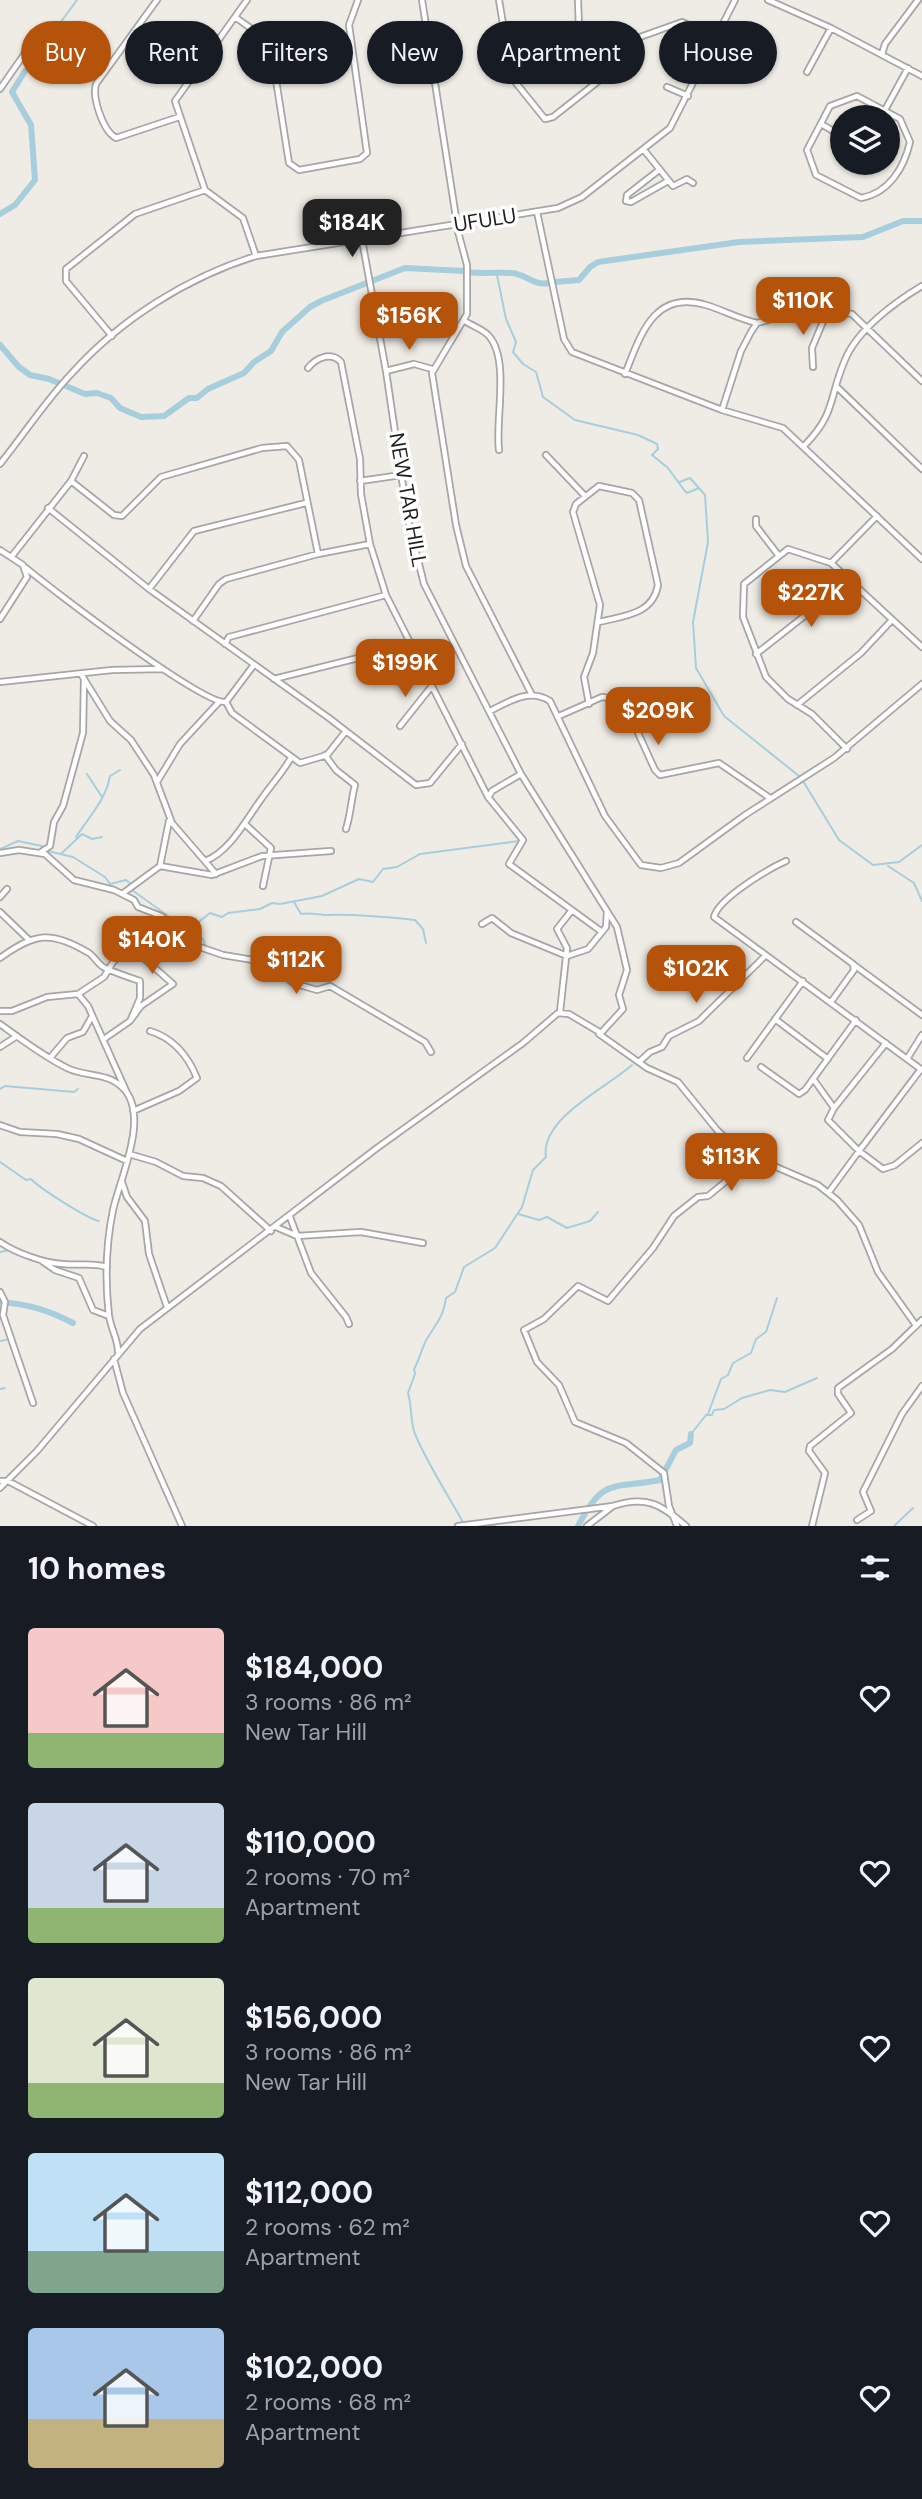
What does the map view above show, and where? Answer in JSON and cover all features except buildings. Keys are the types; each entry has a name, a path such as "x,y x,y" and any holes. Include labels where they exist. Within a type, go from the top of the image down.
{"street":[{"path":"157,0 96,84 95,94 108,130 116,138 179,117"},
{"path":"247,0 176,96 179,117 205,190 243,218 256,256"},
{"path":"235,17 266,39 271,48 289,163 299,170 360,159 367,153 349,22 358,0"},
{"path":"422,0 469,295 465,321 432,369 463,556 532,695"},
{"path":"499,0 502,21"},
{"path":"578,0 578,21"},
{"name":"UFULU","path":"725,21 735,0"},
{"path":"768,0 874,49 922,76"},
{"path":"882,54 885,44 918,0"},
{"path":"807,72 831,28"},
{"path":"874,49 885,44"},
{"path":"0,89 21,59"},
{"path":"888,105 908,68"},
{"path":"517,84 545,119 553,117 595,84"},
{"name":"UFULU","path":"0,464 70,374 111,336 167,296 256,256 570,205 670,128 694,84"},
{"path":"667,87 688,96"},
{"path":"831,105 854,96 874,105"},
{"path":"830,107 807,150 814,174 854,196 865,197 880,192 890,184 895,175"},
{"path":"900,120 910,145 900,164"},
{"path":"821,124 830,129"},
{"path":"644,150 674,187 687,179 693,183"},
{"path":"659,170 627,195 626,201 630,202 668,181"},
{"path":"111,336 66,281 68,266 135,214 205,190"},
{"path":"537,212 567,347 577,355 722,410 779,426 804,446 922,559"},
{"name":"NEW TAR HILL","path":"362,240 386,371 410,533 424,584 521,774 615,922 627,970 619,995 623,1009 605,1032 598,1033"},
{"path":"804,446 826,421 847,355 892,304 922,286"},
{"path":"625,373 644,326 661,310 682,303 700,303 757,323 827,312 841,311 852,314 922,381"},
{"path":"813,367 813,348 827,312"},
{"path":"465,321 489,336 496,352 500,387 499,450"},
{"path":"722,410 741,351 757,323"},
{"path":"308,368 325,356 334,357 341,362 360,462 360,481 370,544 386,595 488,797 523,840 509,864 602,932"},
{"path":"386,371 414,364 432,369"},
{"path":"836,387 922,469"},
{"path":"71,481 114,515 122,516 160,477 281,445 290,447 297,456 318,554"},
{"path":"546,455 585,496"},
{"path":"12,556 71,481 84,456"},
{"path":"360,481 401,475"},
{"path":"589,704 584,677 599,622 598,595 573,512 574,506 599,486 638,498 658,585 655,596 643,610 599,622"},
{"path":"149,589 194,531 306,503"},
{"path":"48,509 149,589 422,787 430,783 463,744"},
{"path":"831,563 877,516"},
{"path":"756,519 756,526 779,556"},
{"path":"193,621 222,581 318,554 370,544"},
{"path":"847,748 812,714 772,684 743,617 743,586 790,549 831,563 922,647"},
{"path":"0,550 12,556 164,669 218,703 226,702 253,666"},
{"path":"0,618 25,584 26,568"},
{"path":"757,654 849,581"},
{"path":"225,644 229,636 258,627 386,595"},
{"path":"797,705 861,653 891,621"},
{"path":"274,680 410,645"},
{"path":"0,682 164,669"},
{"path":"83,676 110,721 131,740 157,782 170,820 216,874"},
{"path":"40,852 50,846 54,822 63,806 83,733 83,676"},
{"path":"490,711 518,697 532,695 548,700 559,716 605,816 645,867 661,868 679,863 770,798 847,748 922,684"},
{"path":"400,726 431,687"},
{"path":"559,716 608,697 624,704 655,770 660,775 719,762 770,798"},
{"path":"226,702 232,713 291,758 303,763 325,755 346,731"},
{"path":"157,782 180,744 218,703"},
{"path":"325,755 335,770 355,785 346,829"},
{"path":"205,861 218,856 246,825 291,758"},
{"path":"488,797 492,791 521,774"},
{"path":"122,894 160,866 170,820"},
{"path":"246,825 281,855"},
{"path":"263,886 271,855 270,845"},
{"path":"0,853 19,850 40,852 55,861 74,880 122,894 134,901 138,907 171,923 175,928 173,934"},
{"path":"160,866 216,874 271,855 331,851"},
{"path":"786,861 759,876 715,912 717,921 803,981 921,1070 828,1192"},
{"path":"0,897 7,888"},
{"path":"0,1488 116,1356 167,1307 560,1012 567,945 557,929 572,910"},
{"path":"482,924 492,919 511,933 567,956 588,949 607,924 607,910"},
{"path":"0,912 28,939"},
{"path":"796,922 922,1016"},
{"path":"0,1010 12,1011 47,996 78,994 104,977 113,962 131,947 148,937 173,934 188,943 223,955 253,960 276,969 293,983 317,990 330,986 425,1042 431,1052"},
{"path":"0,958 28,939 39,936 62,941 89,954 102,967 141,983 140,998 131,1019"},
{"path":"104,1039 131,1019 141,1006 173,983 161,971 145,962 131,947"},
{"path":"639,1062 662,1047 669,1036 699,1021 765,956"},
{"path":"831,1002 854,970 853,964"},
{"path":"747,1058 803,981"},
{"path":"78,994 88,1006 104,1039 111,1063 133,1111 129,1154 108,1238 109,1316 122,1393 183,1526"},
{"path":"560,1012 569,1014 639,1062 678,1082 726,1140 753,1160 810,1181 828,1192 859,1225 878,1272 915,1324"},
{"path":"50,1058 66,1038 83,1032 91,1017"},
{"path":"775,1019 828,1059"},
{"path":"761,1067 799,1094 856,1020"},
{"path":"0,1024 50,1058 75,1071 108,1078 127,1093"},
{"path":"133,1111 179,1091 197,1078 180,1050 165,1037 150,1031"},
{"path":"907,1059 922,1035"},
{"path":"0,1047 16,1036"},
{"path":"886,1043 834,1108 828,1121 859,1151 883,1169 895,1164 922,1143"},
{"path":"813,1079 834,1108"},
{"path":"0,1125 20,1132 57,1134 79,1139 127,1161"},
{"path":"129,1154 156,1162 183,1176 203,1178 221,1186 238,1199 249,1214 274,1229 297,1236 360,1232 423,1243"},
{"path":"686,1526 669,1506 664,1473 626,1443 582,1426 571,1418 564,1394 537,1362 524,1330 544,1319 578,1286 608,1301 653,1248 674,1216 698,1197 708,1196 753,1160"},
{"path":"121,1180 127,1197 145,1221 149,1254 167,1307"},
{"path":"290,1217 311,1273 349,1324"},
{"path":"0,1242 58,1264 82,1262 107,1267"},
{"path":"40,1259 55,1270 79,1279 93,1310 109,1316"},
{"path":"1,1296 5,1303 3,1315 33,1403"},
{"path":"812,1526 825,1473 809,1451 810,1446 851,1413 838,1394 838,1388 892,1349 922,1320"},
{"path":"857,1520 872,1511 863,1492 902,1414 922,1386"},
{"path":"0,1480 8,1481 93,1526"},
{"path":"489,1524 641,1500 676,1517"},
{"path":"587,1526 613,1506"},
{"path":"676,1517 677,1526"},
{"path":"458,1526 476,1522 495,1526"}],"waterway":[{"path":"62,21 77,0"},
{"path":"0,214 15,205 35,180 31,125 12,92 21,77"},
{"path":"555,282 579,280 598,262 739,242 863,237 903,221 922,221"},
{"path":"0,345 19,367 30,375 49,379 85,394 97,393 111,398 120,408 141,417 164,416 189,398 197,398 208,389 244,373 254,362 271,351 282,332 310,307 321,301 405,268 464,271"},
{"path":"468,272 512,273 538,283 549,283"},
{"path":"497,275 506,319 516,342 513,352 523,364 536,372 543,397 575,420 638,435 657,444 658,449 652,455 668,468 684,490 687,493 699,488 705,495 708,542 693,622 696,668 724,716 799,776"},
{"path":"680,482 690,478 698,487"},
{"path":"76,837 101,801 110,776 120,770"},
{"path":"87,774 102,797"},
{"path":"803,781 839,840 873,865 899,862 922,845"},
{"path":"62,853 82,834 92,839 102,837"},
{"path":"0,849 18,841 42,846 48,851 73,857 105,877 110,884 126,880 131,884"},
{"path":"132,890 182,926 195,925 210,913 222,917 228,913 260,909 272,903 322,896 359,879 373,882 383,869 397,867 420,854 519,841"},
{"path":"888,866 914,883 922,901"},
{"path":"294,902 301,914 361,915 415,920 423,929 426,943"},
{"path":"179,924 180,929 203,939 206,947"},
{"path":"464,1524 415,1434 408,1393 415,1374 414,1369 442,1314 446,1298 455,1292 464,1267 495,1248 522,1207 533,1170 546,1157 547,1143 554,1129 578,1105 632,1065"},
{"path":"0,1089 5,1086 74,1092 78,1089"},
{"path":"0,1162 26,1180 31,1179 75,1209 99,1221"},
{"path":"518,1214 539,1220 547,1217 567,1228 590,1221 598,1212"},
{"path":"0,1252 10,1250"},
{"path":"708,1414 721,1379 728,1375 733,1363 751,1353 756,1339 766,1332 777,1298"},
{"path":"0,1302 38,1308 73,1323"},
{"path":"0,1341 6,1340"},
{"path":"691,1434 706,1415 712,1415 714,1410 724,1409 742,1398 770,1390 785,1392 817,1378"},
{"path":"0,1389 5,1388"},
{"path":"578,1526 602,1492 610,1488 660,1480 676,1450 690,1443 691,1434"},
{"path":"894,1526 913,1508"},
{"path":"480,1526 482,1523 493,1526"}]}
